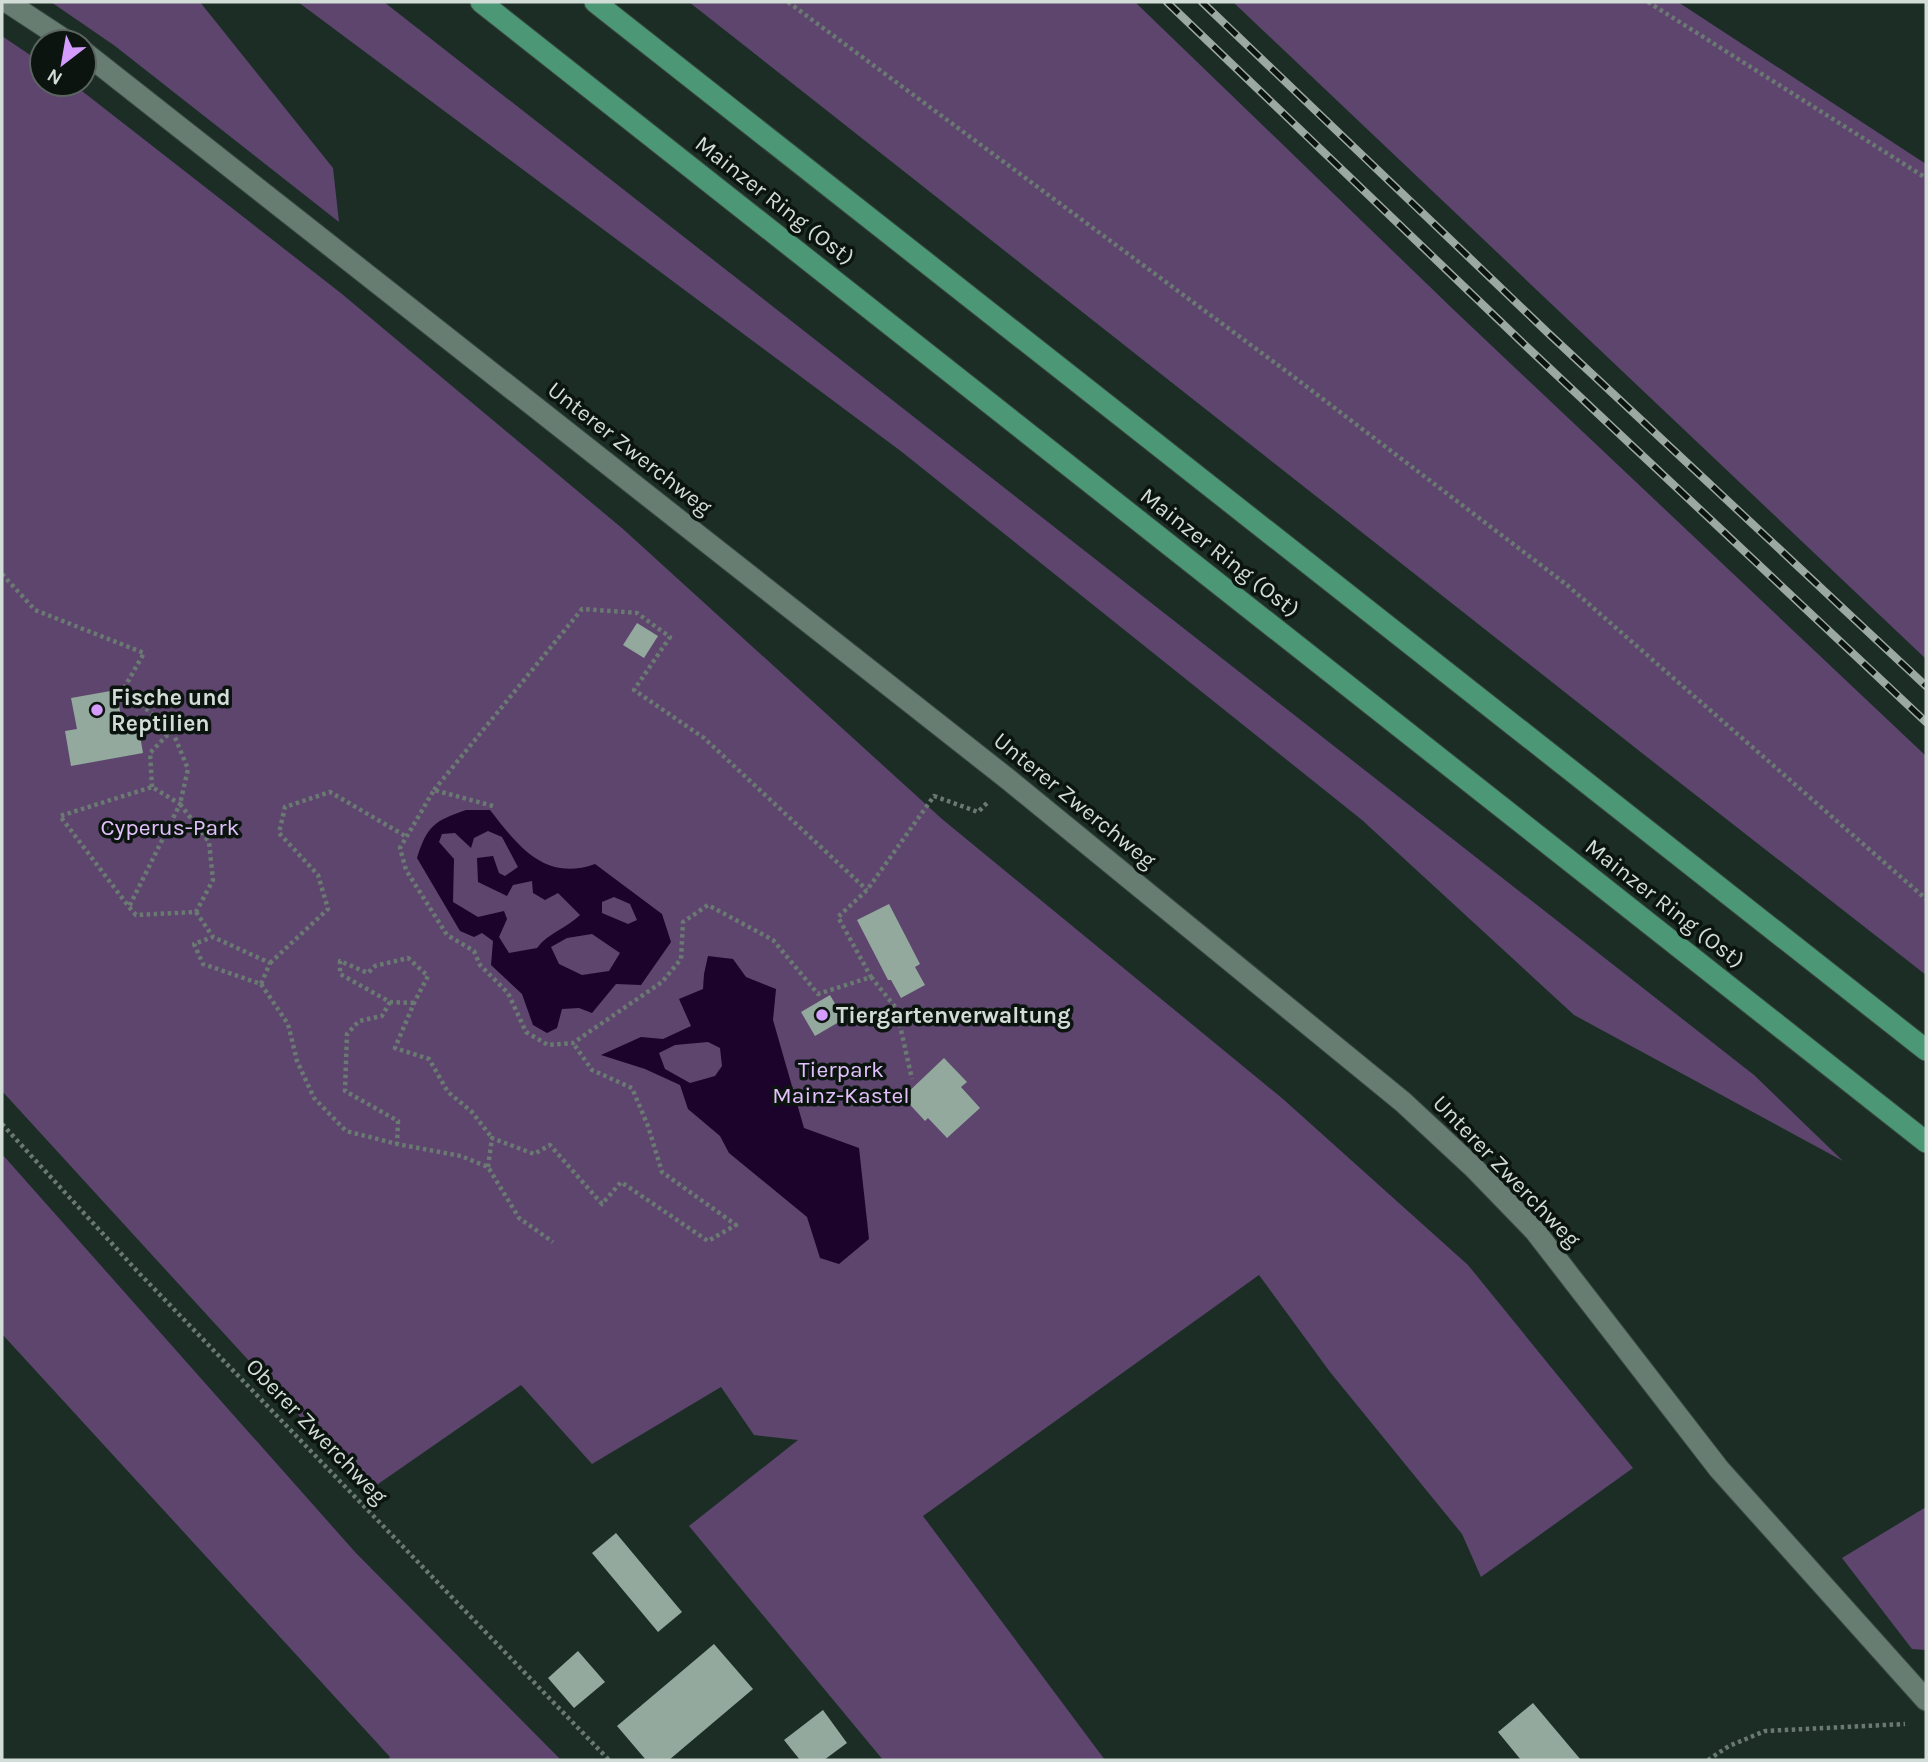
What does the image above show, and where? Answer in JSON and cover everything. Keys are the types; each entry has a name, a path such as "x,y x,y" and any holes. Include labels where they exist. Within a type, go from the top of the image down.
{"highway":[{"name":"Mainzer Ring (Ost)","path":"481,2 1926,1143"},
{"name":"Mainzer Ring (Ost)","path":"595,2 1926,1050"}],"street":[{"path":"7,2 47,28"},
{"name":"Unterer Zwerchweg","path":"98,63 1009,780 1404,1102 1474,1167 1535,1231 1720,1469 1926,1700"}],"path":[{"path":"788,2 1290,374 1567,584 1926,899"},
{"path":"1648,2 1926,178"},
{"path":"2,575 35,610 144,653 123,691 172,730 188,769 180,804 130,906"},
{"path":"867,890 704,738 635,690 670,637 637,613 582,609 434,789 400,848 406,870 447,935 474,951 480,965 508,993 526,1032 548,1045 573,1043 662,982 681,958 683,922 708,905 773,940 818,994 871,977"},
{"path":"152,787 150,752 172,730"},
{"path":"912,1079 896,1008 871,977 838,917 867,890 934,796 978,812 1009,780"},
{"path":"152,787 180,804 209,842 214,880 197,912 136,915 60,816 152,787"},
{"path":"434,789 493,806"},
{"path":"261,984 270,963 328,909 318,875 279,833 285,807 330,792 407,837"},
{"path":"197,912 214,937 270,963"},
{"path":"214,937 194,944 203,964 261,984 288,1024 297,1061 314,1098 346,1131 461,1156 488,1167 519,1218 552,1242"},
{"path":"414,1003 390,1002 340,974 340,961 368,973 375,966 408,958 428,976 395,1048 429,1059 448,1092 472,1112 492,1138 534,1154 550,1145 602,1204 621,1182 708,1241 736,1225 662,1172 648,1126 632,1088 592,1070 573,1043"},
{"path":"390,1002 382,1016 359,1021 347,1034 345,1091 398,1121 397,1144"},
{"name":"Oberer Zwerchweg","path":"2,1124 138,1272 609,1760"},
{"path":"488,1167 492,1138"},
{"path":"1709,1760 1729,1746 1765,1731 1797,1727 1893,1726 1915,1722"}],"green space":[{"path":"51,2 200,2 333,168 339,222 98,34 98,28 89,28"},
{"path":"298,2 384,2 1754,1075 1843,1161 1574,1015 1362,820 902,452"},
{"path":"689,2 1135,2 1456,312 1926,756 1926,975 1647,757"},
{"path":"1233,2 1678,2 1926,164 1926,659"},
{"path":"2,36 28,54 28,98 91,98 342,294 623,529 942,819 1283,1099 1468,1265 1633,1468 1481,1577 1462,1534 1330,1372 1259,1275 923,1516 1105,1760 883,1760 689,1526 798,1440 754,1435 721,1387 592,1464 521,1385 368,1491 2,1091"},
{"path":"2,1154 355,1552 561,1760 388,1760 390,1757 2,1334"},
{"path":"1926,1507 1926,1650 1912,1649 1842,1558"}],"shaded area":[{"path":"466,810 490,810 522,848 534,857 561,868 595,864 662,914 671,942 641,985 616,984 592,1013 579,1008 562,1009 557,1028 547,1033 533,1025 522,994 491,965 493,941 482,933 474,937 460,931 417,858 424,839 433,826","holes":["488,831 502,837 518,867 505,876 499,873 493,856 477,858 478,882 507,896 513,885 532,881 533,893 545,900 558,893 580,915 537,948 509,953 499,937 507,919 504,911 478,917 453,902 454,859 439,842 442,834 455,833 471,848 474,838","614,897 630,904 637,920 628,924 602,913 602,902","592,934 620,953 609,971 582,975 559,964 551,947 567,938"]},
{"path":"708,956 733,959 746,977 776,989 773,1020 804,1128 859,1148 869,1239 839,1264 820,1258 807,1217 729,1153 720,1136 688,1109 680,1085 645,1069 601,1055 641,1037 663,1039 691,1026 679,999 703,989","holes":["708,1042 720,1048 722,1066 715,1076 690,1083 665,1069 659,1053 675,1045"]}],"building":[{"path":"637,623 658,636 644,658 623,645"},
{"path":"116,690 122,721 137,718 143,753 71,766 65,731 77,729 71,698"},
{"path":"889,904 920,964 915,967 925,985 901,998 891,980 888,980 857,920"},
{"name":"Tiergartenverwaltung","path":"830,995 844,1019 815,1036 801,1012"},
{"path":"944,1058 967,1082 961,1087 980,1108 947,1138 928,1118 925,1121 903,1097"},
{"path":"616,1533 682,1612 658,1632 592,1553"},
{"path":"714,1644 753,1689 669,1760 646,1760 617,1726"},
{"path":"578,1651 605,1682 574,1708 548,1678"},
{"path":"1533,1703 1581,1760 1521,1760 1498,1732"},
{"path":"823,1710 847,1743 824,1760 800,1760 784,1740"}],"railway":[{"path":"1167,2 1528,348 1926,722"},
{"path":"1202,2 1547,332 1926,686"}],"place":[{"name":"Fische und Reptilien","path":"97,710"},
{"name":"Tiergartenverwaltung","path":"822,1015"}],"park label":[{"name":"Cyperus-Park","path":"170,827"},
{"name":"Tierpark Mainz-Kastel","path":"841,1082"}]}
